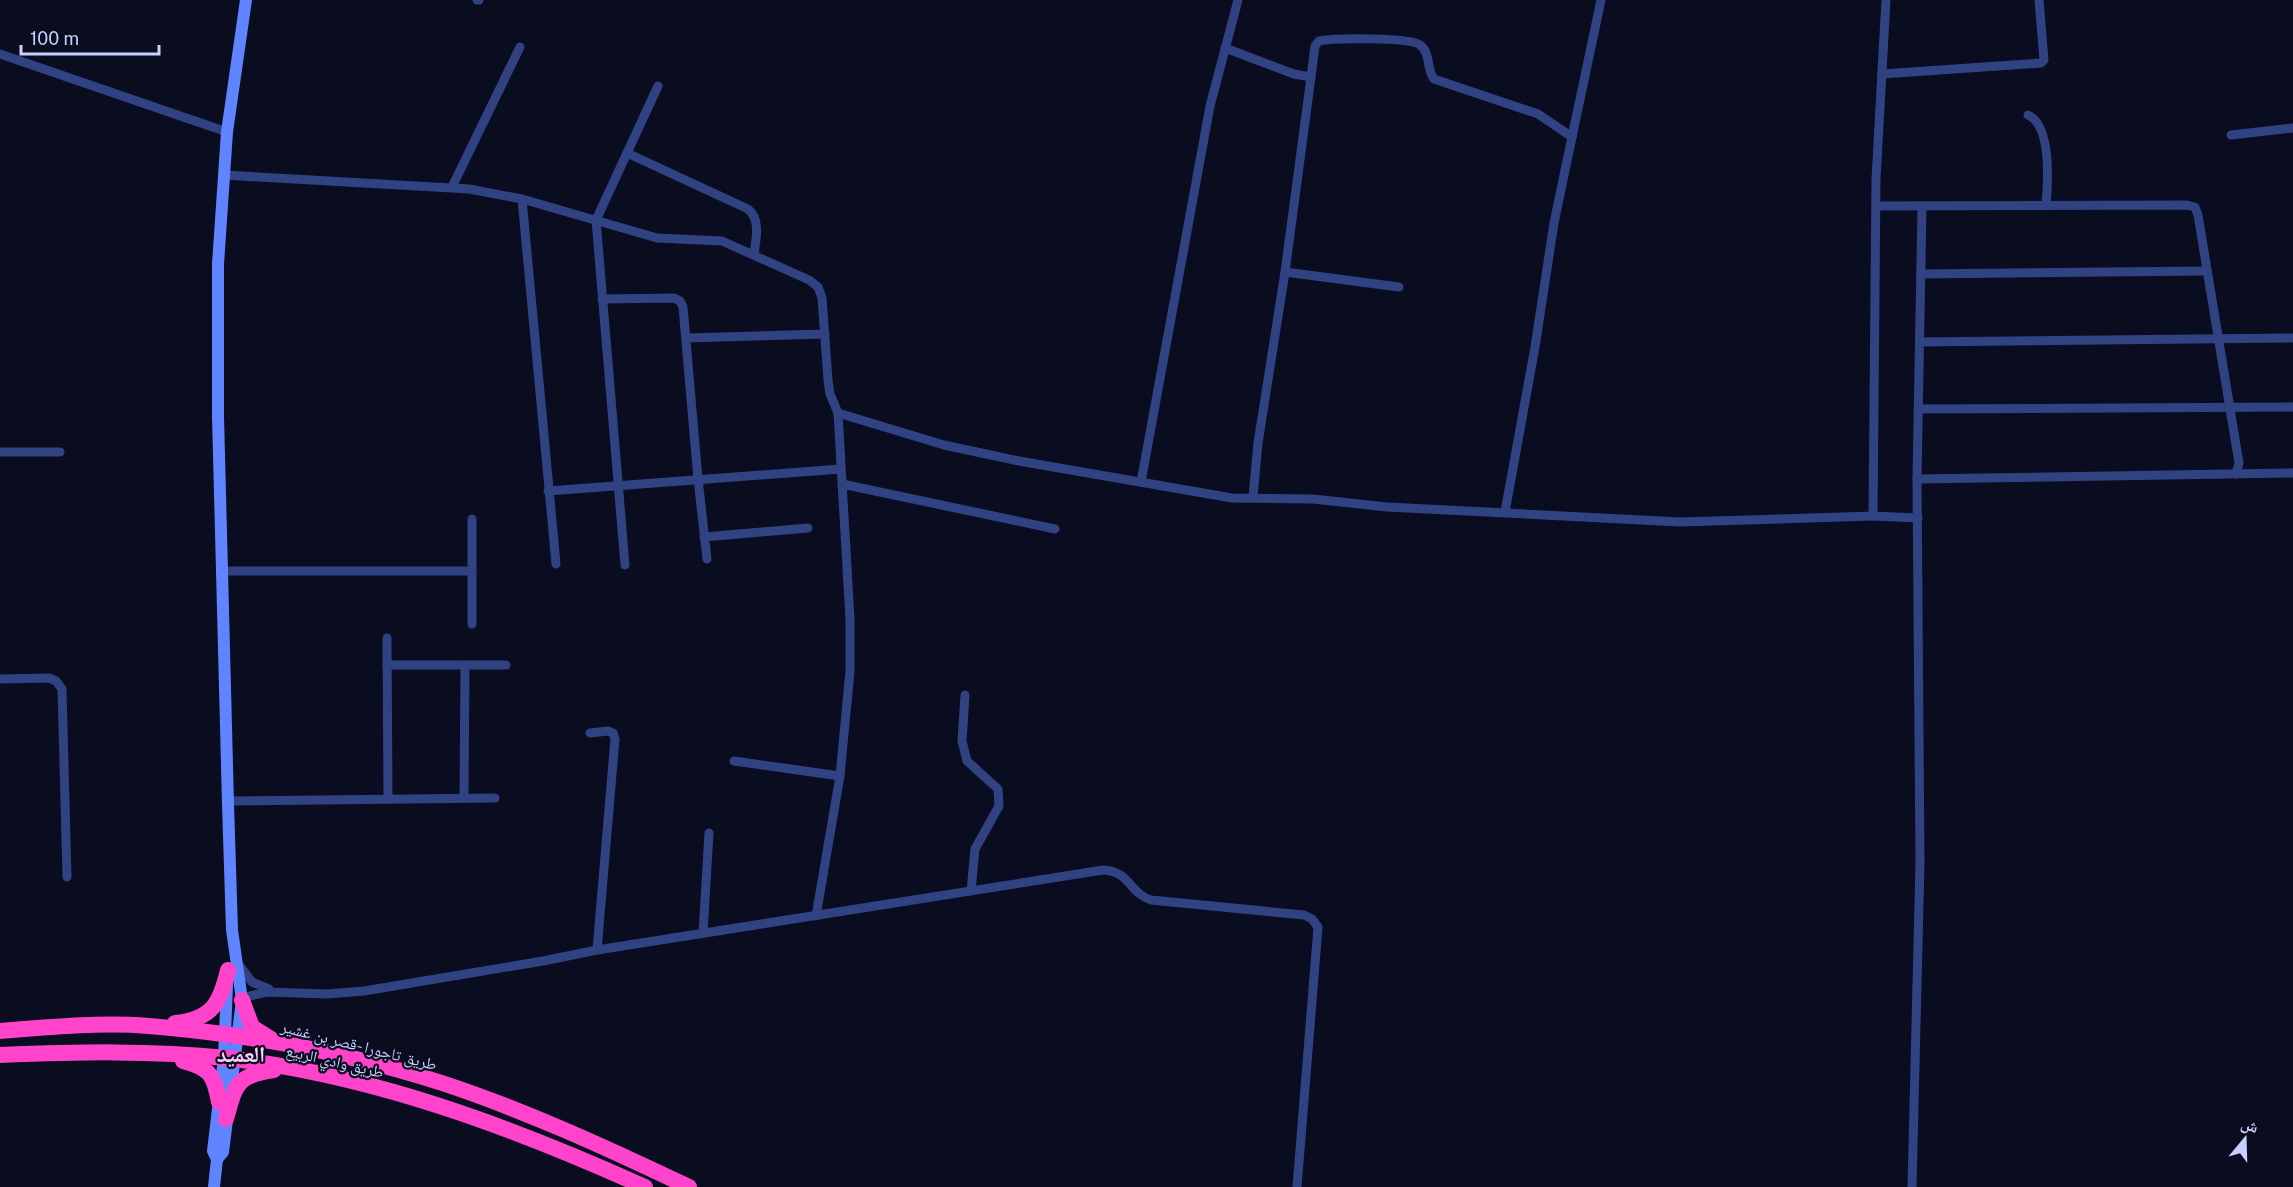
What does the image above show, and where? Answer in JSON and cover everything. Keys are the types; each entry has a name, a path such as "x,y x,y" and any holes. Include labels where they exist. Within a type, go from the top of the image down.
{"highway":[{"path":"147,1026 191,1021 204,1015 219,999 233,967"},
{"path":"242,999 252,1026 262,1035 282,1044"},
{"name":"طريق تاجورا -قصر بن غشير","path":"0,1030 147,1026 232,1035 324,1051 442,1083 570,1134 689,1187"},
{"path":"150,1053 203,1068 214,1081 219,1102"},
{"name":"طريق وادي الربيع","path":"0,1055 150,1053 229,1058 287,1068 403,1095 466,1114 571,1154 645,1187"},
{"path":"226,1119 235,1089 247,1076 287,1068"}],"main road":[{"path":"217,1159 223,1152 226,1119 232,1035 233,967 218,416 218,264 227,132 246,0"},
{"path":"232,1035 242,999 233,967"},
{"path":"214,1187 217,1159 213,1151 219,1102 229,1058"}],"street":[{"path":"1141,482 1210,106 1238,0"},
{"path":"1505,512 1535,347 1554,223 1601,0"},
{"path":"1873,516 1876,206 1886,0"},
{"path":"1882,75 2041,63 2044,60 2039,0"},
{"path":"1253,497 1258,443 1285,272 1315,46 1319,41 1416,42 1425,49 1430,73 1434,78 1538,114 1572,137"},
{"path":"452,187 520,47"},
{"path":"1225,48 1294,74 1311,77"},
{"path":"0,54 227,132"},
{"path":"625,565 596,220 658,86"},
{"path":"2028,114 2038,122 2042,130 2048,171 2046,205"},
{"path":"2231,135 2293,128"},
{"path":"627,153 748,209 754,214 756,220 754,254"},
{"path":"223,175 452,187 522,199 657,238 722,242 754,254 809,280 818,287 822,298 830,394 838,413 850,619 850,671 840,776 816,916"},
{"path":"522,199 556,564"},
{"path":"1876,206 2187,205 2195,207 2239,464 2236,474"},
{"path":"1911,1187 1920,863 1917,479 1922,206"},
{"path":"1921,274 2207,271"},
{"path":"1285,272 1399,287"},
{"path":"602,299 674,298 680,301 683,307 707,559"},
{"path":"687,338 825,334"},
{"path":"1920,342 2293,338"},
{"path":"1918,409 2293,407"},
{"path":"838,413 944,445 1019,461 1209,495 1314,499 1387,507 1680,522 1873,516 1918,518"},
{"path":"0,452 60,452"},
{"path":"549,491 841,469"},
{"path":"1917,479 2293,473"},
{"path":"842,484 1055,529"},
{"path":"472,519 472,624"},
{"path":"704,537 808,528"},
{"path":"222,571 472,571"},
{"path":"387,638 388,799"},
{"path":"387,664 506,665"},
{"path":"464,798 465,665"},
{"path":"0,680 50,678 56,681 62,689 67,877"},
{"path":"965,695 962,741 967,761 998,789 999,806 975,849 972,891"},
{"path":"590,733 608,731 615,739 597,950"},
{"path":"734,761 840,776"},
{"path":"228,801 495,798"},
{"path":"703,933 710,833"},
{"path":"242,999 258,993 327,994 364,991 597,950 1114,870 1124,876 1141,896 1151,900 1304,915 1312,919 1318,927 1297,1187"},
{"path":"233,967 252,982 277,992"}],"district":[{"name":"العميد","path":"241,1054"}]}
